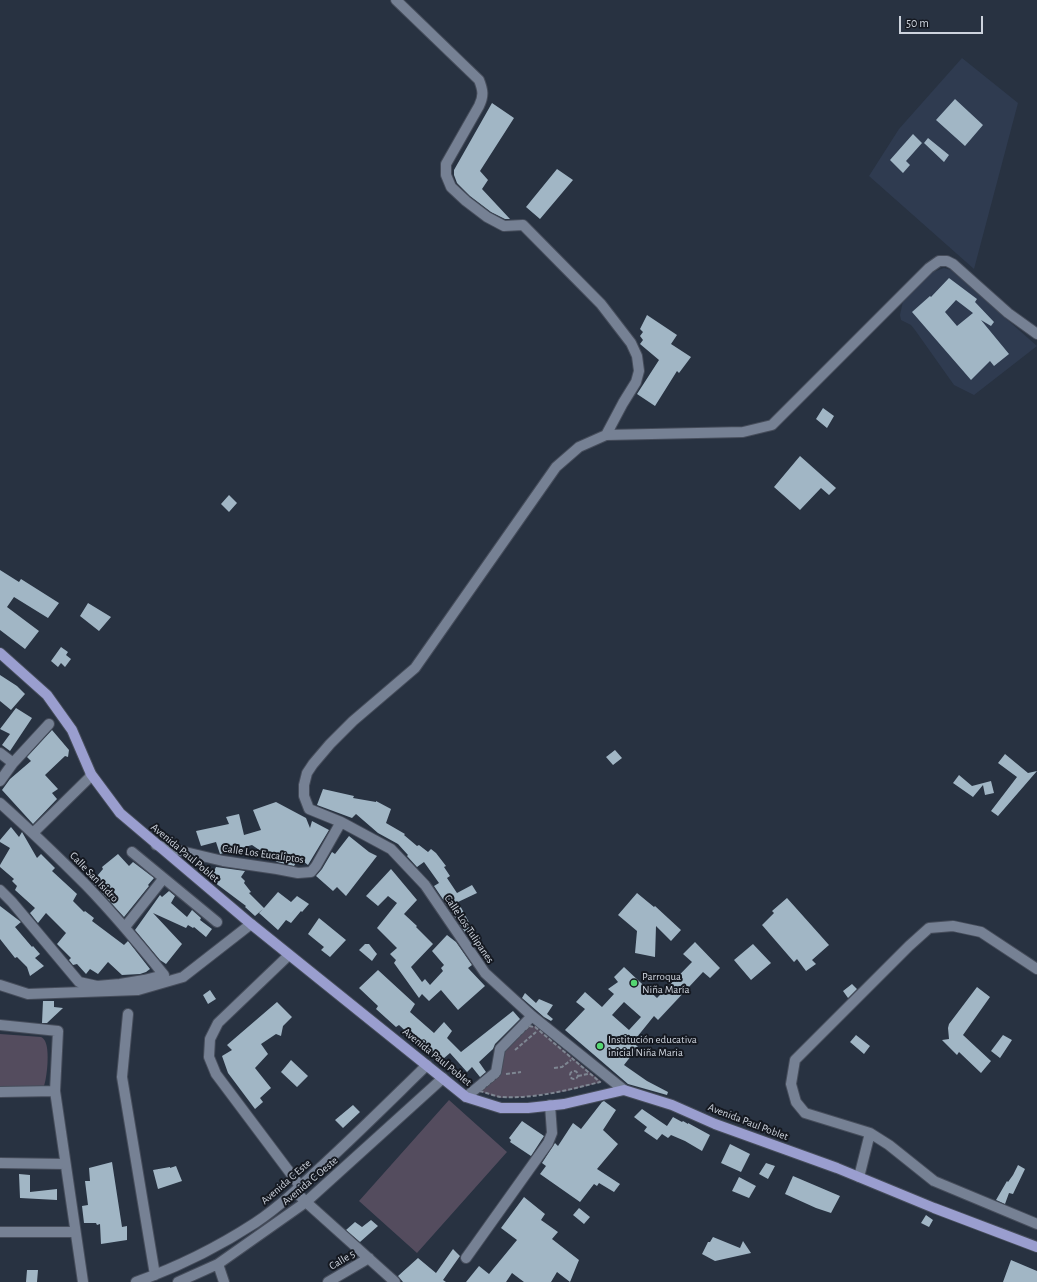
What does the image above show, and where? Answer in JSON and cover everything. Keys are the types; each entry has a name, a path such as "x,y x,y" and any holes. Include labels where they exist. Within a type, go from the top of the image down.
{"main road":[{"name":"Avenida Paul Poblet","path":"0,653 47,695 72,730 91,774 120,814 251,924 466,1097 501,1108 528,1108 564,1104 624,1090 672,1105 715,1124 859,1177 934,1208 1037,1247"}],"street":[{"path":"396,0 479,80 483,90 483,98 446,164 446,175 451,187 487,217 504,226 523,226 601,304 631,343 637,356 639,371 636,382 606,435 743,432 772,425 929,268 939,261 947,261 953,264 1008,313 1037,334"},
{"name":"Calle Los Tulipanes","path":"606,435 579,447 556,467 415,668 353,721 330,744 307,773 304,785 304,796 309,809 341,822 391,849 425,885 485,973 532,1016 541,1027 624,1090"},
{"path":"0,781 13,763 49,724"},
{"path":"0,753 13,763"},
{"path":"34,833 89,778 91,774"},
{"name":"Calle San Isidro","path":"0,803 34,833 86,886 124,927 164,975 120,984 97,986 78,982 12,902 0,890"},
{"name":"Calle Los Eucaliptos","path":"156,845 223,862 298,873 311,872 316,866 341,822"},
{"path":"132,852 217,922"},
{"path":"124,927 163,878"},
{"path":"0,985 28,994 138,990 183,977 251,924"},
{"path":"1037,969 981,932 953,926 929,928 909,946 795,1060 791,1084 796,1102 805,1113 870,1133 889,1145 934,1181 1037,1224"},
{"path":"289,954 218,1023 210,1039 209,1057 216,1074 306,1202 396,1282"},
{"path":"128,1014 122,1077 155,1275"},
{"path":"466,1097 496,1072 500,1050 532,1016"},
{"path":"0,1026 58,1030 55,1091 83,1282"},
{"name":"Avenida C Este","path":"136,1282 186,1262 223,1243 256,1222 298,1189 427,1065"},
{"name":"Avenida C Oeste","path":"178,1282 218,1264 306,1202 443,1078"},
{"path":"0,1092 55,1091"},
{"path":"466,1258 548,1143 552,1133 550,1105"},
{"path":"859,1177 870,1133"},
{"path":"0,1163 65,1164"},
{"path":"0,1232 75,1232"},
{"name":"Calle 5","path":"328,1282 368,1258"},
{"path":"218,1264 224,1282"}],"path":[{"path":"499,1075 503,1050 529,1026 541,1027 573,1059 600,1082 567,1090 523,1096 500,1097 480,1091 499,1075 521,1072"},
{"path":"511,1054 541,1027"},
{"path":"501,1062 506,1058"},
{"path":"554,1068 566,1065 573,1059"},
{"path":"578,1076 584,1076 590,1073"}],"shaded area":[{"path":"962,58 1018,103 974,269 869,176 899,129"},
{"path":"944,268 951,270 1037,346 974,395 954,385 911,325 901,320 900,315 903,301 922,278"},
{"path":"528,1026 535,1026 602,1082 567,1091 523,1097 500,1098 479,1091 498,1074 502,1050"},
{"path":"0,1034 41,1037 44,1039 47,1045 48,1057 44,1086 38,1088 0,1088"},
{"path":"449,1100 507,1152 417,1253 359,1201"}],"building":[{"path":"955,99 983,125 965,146 936,120"},
{"path":"492,103 514,118 480,171 488,180 482,189 510,219 505,219 491,212 470,196 457,183 454,175 454,170"},
{"path":"913,134 922,143 906,161 910,165 903,173 890,160"},
{"path":"928,138 949,155 944,162 924,143"},
{"path":"557,169 573,180 540,219 526,207"},
{"path":"949,278 977,299 975,302 994,322 991,326 981,320 1009,354 994,366 990,361 971,380 912,312 930,296 931,297","holes":["956,300 973,313 957,326 945,312"]},
{"path":"647,315 677,335 671,344 691,357 679,373 677,371 655,406 637,394 659,360 640,344 643,340 640,336 643,332 640,329"},
{"path":"823,408 834,416 827,428 816,419"},
{"path":"800,456 836,488 829,495 821,488 800,510 774,487"},
{"path":"229,495 237,503 229,512 221,504"},
{"path":"0,570 19,582 21,579 59,603 48,618 14,597 7,607 39,631 25,649 0,630"},
{"path":"88,603 111,617 99,631 80,616"},
{"path":"61,647 68,652 66,655 71,659 65,667 61,663 58,667 51,661"},
{"path":"0,675 17,686 25,694 11,710 0,701"},
{"path":"16,708 32,718 10,751 2,745 10,734 0,729"},
{"path":"52,730 69,750 68,757 65,756 45,775 58,789 52,793 57,799 33,824 2,790 10,779 31,761 27,757"},
{"path":"615,750 622,758 613,765 606,757"},
{"path":"1005,754 1028,773 1037,771 998,816 991,811 1017,777 998,763"},
{"path":"959,775 972,786 991,781 994,793 985,795 983,785 973,797 953,783"},
{"path":"323,789 354,796 353,798 376,801 391,809 386,823 405,834 404,835 417,846 419,845 428,852 431,849 436,853 446,866 444,867 450,876 447,878 457,893 472,885 477,893 458,902 471,926 465,932 434,886 439,883 424,862 417,867 398,844 378,833 356,814 352,818 317,805"},
{"path":"276,802 306,818 310,828 312,821 329,830 308,865 299,858 294,866 277,862 252,845 220,854 216,842 201,846 196,831 229,824 226,817 239,814 244,835 261,830 253,810"},
{"path":"11,827 19,837 22,832 37,858 41,854 55,868 52,871 77,894 73,901 84,912 85,911 94,918 92,921 124,945 128,941 150,969 140,974 122,975 108,962 98,974 90,969 86,974 77,964 73,965 69,960 71,958 57,944 66,933 46,913 38,923 30,913 35,908 15,890 17,886 12,881 14,879 0,867 10,848 0,842 0,840"},
{"path":"349,836 369,852 377,856 346,896 337,887 333,891 316,876 332,852 335,854"},
{"path":"118,854 129,866 133,862 154,878 124,917 92,882 103,869 102,867"},
{"path":"216,867 245,871 241,877 251,892 249,893 264,908 278,892 291,902 297,896 309,904 291,923 286,920 278,930 259,913 263,909 255,916 245,907 246,906 210,879"},
{"path":"391,869 417,900 404,914 433,944 411,967 422,982 425,979 430,985 443,971 441,968 444,965 432,951 447,935 456,942 472,965 468,968 485,986 458,1010 441,990 429,1001 422,994 419,998 394,963 396,960 390,954 397,948 377,928 397,903 388,896 378,906 366,896"},
{"path":"169,891 175,896 171,903 187,917 192,910 201,918 200,920 212,929 206,937 194,927 193,928 188,925 186,928 153,913 182,944 166,964 160,960 135,930 160,895 162,897"},
{"path":"637,893 654,907 655,906 681,930 671,941 656,926 655,957 635,953 637,931 618,915"},
{"path":"787,898 829,945 812,960 816,964 806,971 797,959 794,962 762,925 774,913 772,911"},
{"path":"0,906 21,922 15,927 40,954 35,958 44,966 30,976 27,967 17,957 15,958 0,939"},
{"path":"319,918 346,940 330,957 321,950 324,947 308,934"},
{"path":"695,942 720,968 710,978 703,972 658,1020 654,1016 633,1042 638,1047 624,1065 647,1081 668,1092 667,1095 628,1084 565,1030 585,1009 576,1002 585,992 602,1007 614,994 608,989 618,982 614,977 624,967 657,998 692,962 683,954","holes":["624,1002 641,1017 629,1030 612,1015"]},
{"path":"365,944 369,944 377,954 372,961 359,950"},
{"path":"753,944 771,963 751,980 734,960"},
{"path":"378,970 415,1004 410,1012 434,1033 444,1022 452,1031 447,1038 461,1052 513,1011 520,1019 479,1062 486,1072 480,1077 472,1067 467,1072 450,1053 443,1059 436,1051 433,1053 399,1025 396,1027 376,1009 378,1006 359,988"},
{"path":"852,984 857,989 848,998 843,991"},
{"path":"977,987 990,997 963,1035 991,1061 981,1073 959,1052 957,1055 942,1040 949,1039 949,1024"},
{"path":"210,990 216,999 208,1004 203,995"},
{"path":"525,993 536,1003 539,999 553,1005 547,1014 553,1019 551,1021 544,1017 522,998"},
{"path":"43,1001 54,1001 54,1007 63,1008 47,1023 42,1023"},
{"path":"277,1002 292,1017 283,1026 281,1036 276,1034 261,1044 268,1054 255,1068 271,1088 260,1098 263,1102 255,1109 228,1073 222,1056 232,1050 227,1045"},
{"path":"856,1035 870,1046 864,1054 850,1042"},
{"path":"1003,1035 1012,1040 1000,1058 991,1051"},
{"path":"291,1060 308,1076 297,1087 281,1072"},
{"path":"604,1101 616,1110 603,1130 618,1144 597,1169 620,1184 614,1192 599,1183 597,1186 594,1184 580,1202 540,1174 546,1166 542,1163 555,1143 558,1146 573,1123 581,1129"},
{"path":"353,1105 360,1112 343,1128 335,1120"},
{"path":"642,1109 667,1126 673,1117 710,1135 702,1151 671,1135 668,1138 662,1134 657,1140 644,1131 647,1127 634,1117"},
{"path":"522,1121 544,1136 531,1156 510,1142 511,1140 509,1138"},
{"path":"730,1144 750,1154 741,1172 721,1163"},
{"path":"112,1162 122,1227 127,1226 127,1240 101,1244 100,1224 84,1223 82,1206 88,1205 85,1181 90,1181 89,1168"},
{"path":"766,1163 775,1166 768,1179 759,1174"},
{"path":"1018,1165 1025,1169 1013,1194 1009,1193 1005,1204 996,1200 1007,1181 1008,1182 1013,1175"},
{"path":"176,1166 182,1181 158,1189 153,1170"},
{"path":"19,1174 30,1175 30,1192 57,1189 57,1200 20,1198"},
{"path":"793,1176 840,1196 831,1213 785,1194"},
{"path":"739,1177 756,1186 749,1198 732,1191"},
{"path":"524,1197 545,1214 541,1220 558,1232 552,1239 579,1260 570,1282 557,1272 551,1282 524,1282 512,1273 506,1282 466,1282 479,1266 489,1274 517,1240 501,1228"},
{"path":"579,1208 590,1217 584,1224 573,1215"},
{"path":"926,1215 933,1220 929,1227 921,1223"},
{"path":"371,1220 378,1226 360,1242 346,1230 355,1222 362,1227"},
{"path":"713,1237 740,1248 743,1241 751,1253 715,1261 702,1254 708,1242 710,1242"},
{"path":"453,1249 460,1256 443,1280 446,1282 403,1282 398,1276 418,1258 436,1273"},
{"path":"1011,1260 1037,1271 1037,1282 1003,1282"},
{"path":"27,1270 38,1270 37,1282 26,1282"}],"place":[{"name":"Parroqua Niña María","path":"634,983"},
{"name":"Institución educativa inicial Niña Maria","path":"600,1046"}]}
